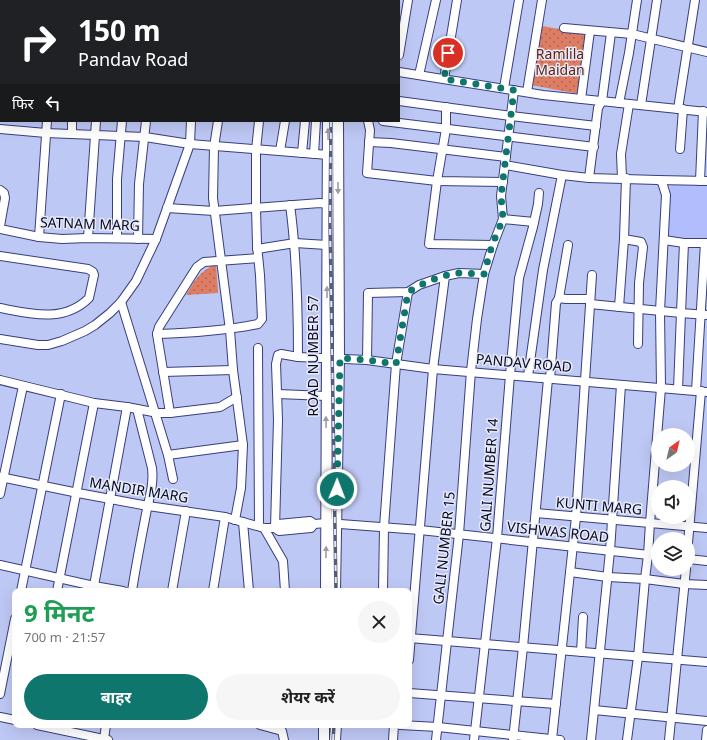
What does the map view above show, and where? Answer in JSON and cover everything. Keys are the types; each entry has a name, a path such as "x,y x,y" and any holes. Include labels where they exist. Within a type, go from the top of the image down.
{"main road":[{"name":"ROAD NUMBER 57","path":"326,588 336,524 326,396 328,122"},
{"name":"ROAD NUMBER 57","path":"335,588 335,541 343,359 338,122"},
{"path":"324,728 324,740"},
{"path":"336,728 336,740"}],"street":[{"path":"400,49 408,0"},
{"path":"419,75 436,0"},
{"path":"444,79 457,0"},
{"path":"504,88 519,0"},
{"path":"527,92 542,0"},
{"path":"619,103 637,0"},
{"path":"641,105 657,0"},
{"path":"680,149 680,109 687,47 695,0"},
{"path":"564,28 632,34 707,52"},
{"path":"581,99 590,31"},
{"path":"589,178 598,108 602,101 611,33"},
{"path":"369,142 391,143 442,150 505,161 562,175 589,178 703,181 705,111 581,99 400,72"},
{"path":"514,90 501,196 503,219 534,222"},
{"path":"400,101 596,126"},
{"path":"620,307 624,240 624,178 621,154 629,104"},
{"path":"446,107 446,129 437,181 429,244 492,245"},
{"path":"39,237 47,122"},
{"path":"72,122 72,134"},
{"path":"88,238 96,122"},
{"path":"117,238 117,179 122,136 122,122"},
{"path":"138,239 139,184 146,122"},
{"path":"0,339 38,345 48,345 72,338 94,325 110,313 121,302 136,281 156,239 190,144 192,122"},
{"path":"218,122 214,147 213,198 243,445 239,521 249,588"},
{"path":"157,334 189,334 230,330 258,324 262,319 257,249 256,208 256,150 259,122"},
{"path":"280,151 285,122"},
{"path":"302,153 304,122"},
{"path":"314,154 316,122"},
{"path":"368,122 370,130 368,174 437,181 503,182"},
{"path":"391,122 508,135 594,147"},
{"path":"0,129 46,133 145,137 214,147 328,154"},
{"path":"528,376 543,270 562,175"},
{"path":"627,740 638,657 644,579 648,555 661,388 660,311 666,195 662,182 658,180"},
{"path":"0,190 4,194 5,198 0,227"},
{"name":"GALI NUMBER 14","path":"474,740 497,538 519,278 534,222 539,192"},
{"path":"167,208 214,211 290,205 327,204"},
{"path":"290,205 295,244 298,298 298,357"},
{"name":"GALI NUMBER 15","path":"436,740 459,534 477,319 484,274 492,245 503,219"},
{"name":"SATNAM MARG","path":"0,227 39,237 62,239 156,239"},
{"path":"624,240 641,242 643,247 638,344"},
{"path":"664,240 706,243 701,391 689,532"},
{"path":"678,390 684,242"},
{"path":"257,249 295,244 327,245"},
{"path":"513,738 556,303 568,244"},
{"path":"0,256 88,269 93,272 94,275 89,298 77,307 57,315 37,315 0,308"},
{"path":"170,413 157,334 160,327 197,267 204,262 258,258"},
{"path":"367,360 368,293 408,292 419,285 445,276 459,273 484,274"},
{"path":"552,739 576,517 592,275"},
{"path":"412,616 433,368 445,276"},
{"path":"383,588 380,526 396,364 408,292"},
{"path":"558,298 590,301 639,310 704,315"},
{"path":"121,302 168,455 173,478"},
{"path":"258,348 262,527 283,561 285,588"},
{"name":"PANDAV ROAD","path":"278,394 276,364 278,355 281,354 298,357 367,360 549,379 701,391"},
{"path":"163,372 233,370"},
{"path":"0,380 94,403 127,407 154,413 170,413 220,407 237,397"},
{"path":"591,740 608,577 621,385"},
{"path":"0,494 2,477 23,386"},
{"path":"22,588 61,394"},
{"path":"274,528 278,394 326,396"},
{"path":"58,588 94,403"},
{"path":"94,588 127,407"},
{"path":"133,588 153,486 152,468 136,409"},
{"path":"168,455 243,445"},
{"name":"MANDIR MARG","path":"2,477 76,493 148,506 225,517 262,527 274,528 279,531 311,528 314,524 336,524"},
{"path":"173,588 186,511"},
{"name":"KUNTI MARG","path":"536,513 707,528"},
{"path":"213,588 225,517"},
{"name":"VISHWAS ROAD","path":"336,524 380,526 651,555"},
{"path":"695,560 707,561"},
{"path":"0,565 60,578 91,588"},
{"path":"570,572 608,577 707,585"},
{"path":"669,740 685,576"},
{"path":"581,652 584,617"},
{"path":"0,694 12,634"},
{"path":"412,638 707,662"},
{"path":"412,693 556,704"},
{"path":"594,710 707,721"},
{"path":"0,717 12,719"},
{"path":"412,726 475,730 513,738 560,740"},
{"path":"67,728 106,739 106,728"},
{"path":"282,728 284,740"},
{"path":"394,728 394,740"},
{"path":"706,740 707,730"}],"shaded area":[{"path":"671,182 707,184 707,244 664,243"}],"green space":[{"name":"Ramlila Maidan","path":"542,26 588,34 579,94 531,85"},
{"path":"216,264 218,293 186,295 198,276"}],"railway":[{"path":"331,122 330,223 336,588"},
{"path":"333,740 334,728"}],"route":[{"path":"337,489 340,358 396,364 408,292 419,285 445,276 459,273 484,274 492,245 503,219 501,196 514,90 444,79 448,53"}]}
